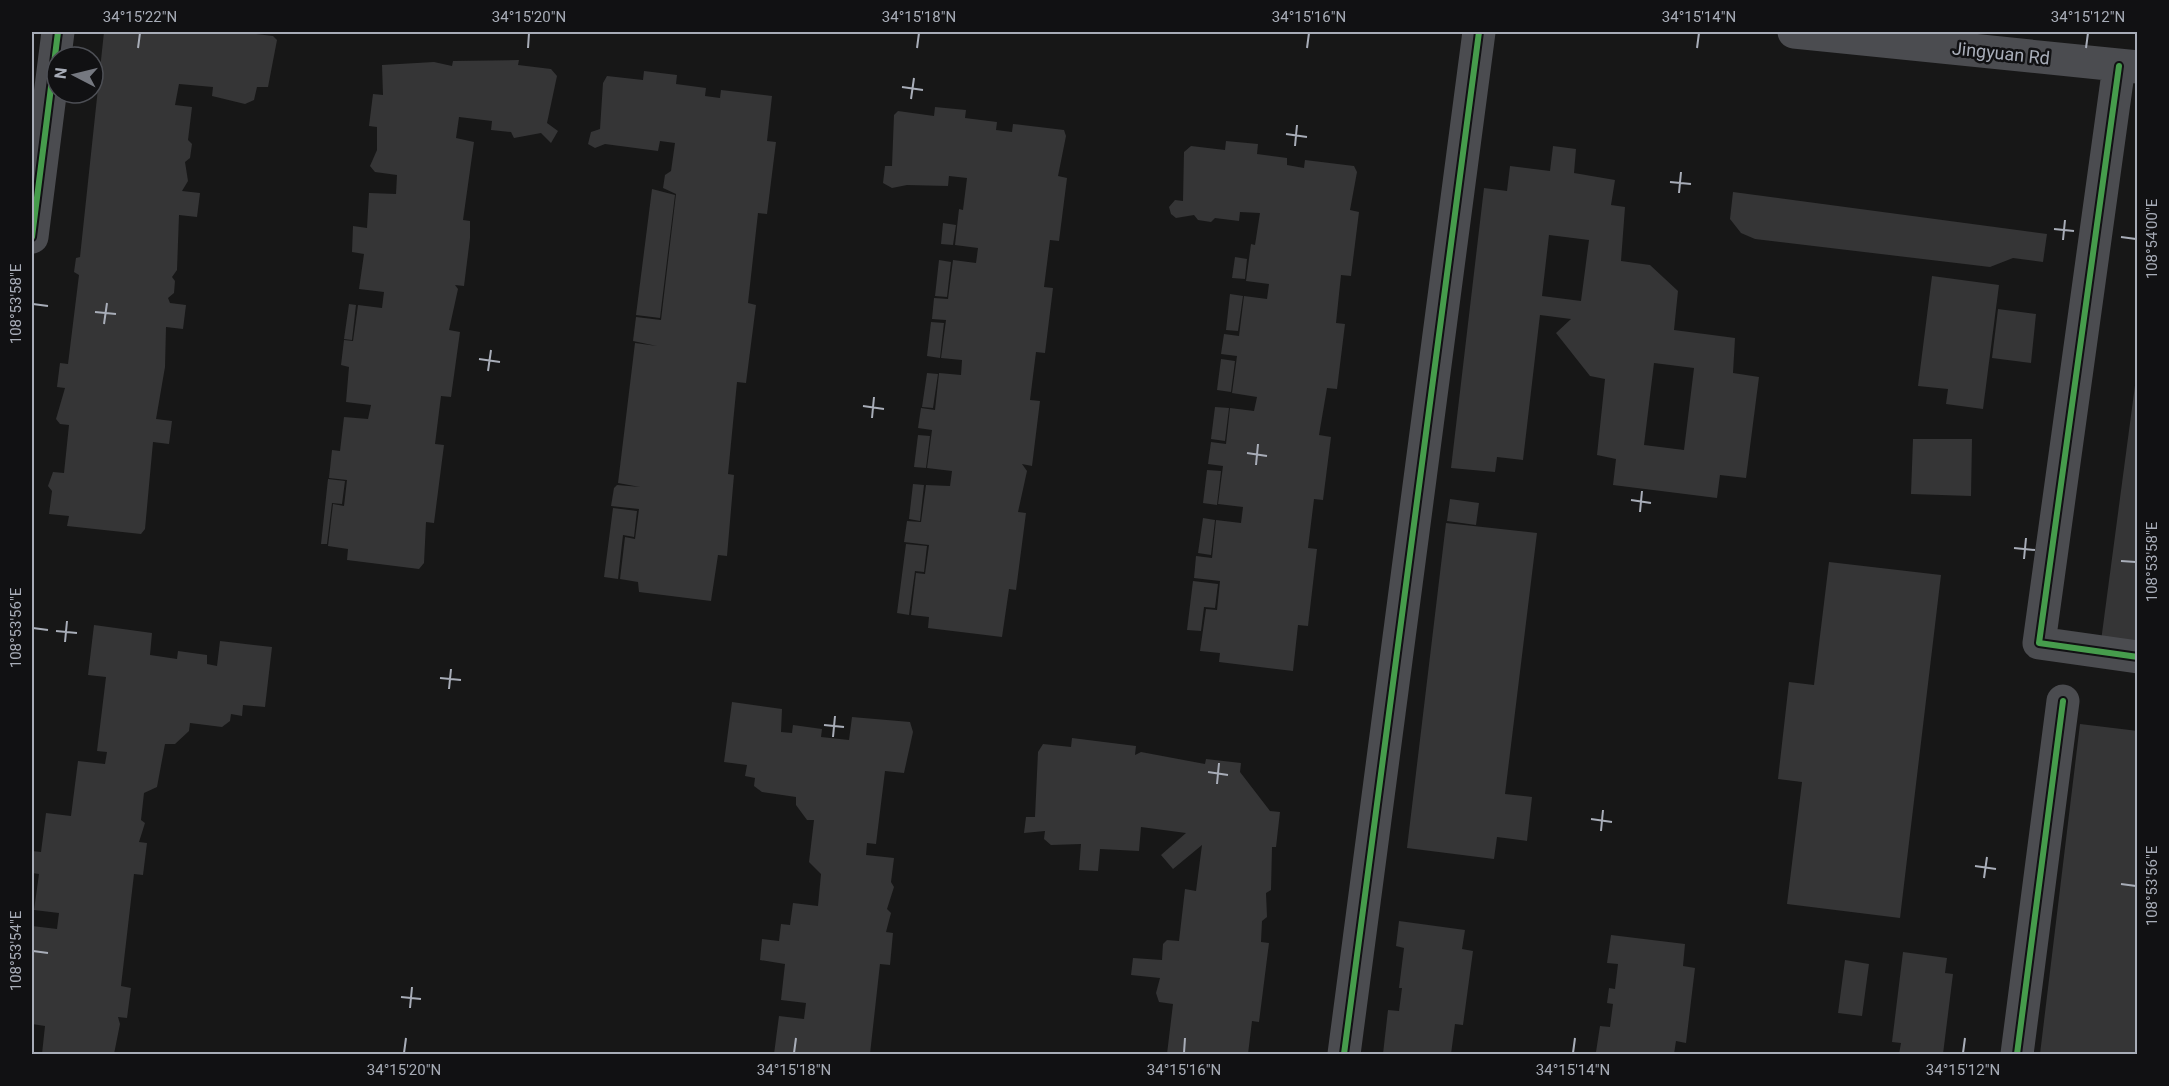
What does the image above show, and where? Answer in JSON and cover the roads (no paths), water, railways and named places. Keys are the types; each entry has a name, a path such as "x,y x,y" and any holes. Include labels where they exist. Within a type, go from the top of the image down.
{"street":[{"path":"32,237 58,32"},
{"path":"1344,1054 1479,32"},
{"name":"Jingyuan Rd","path":"1794,32 2128,67"},
{"path":"2128,67 2039,644 2138,657"},
{"path":"2017,1054 2062,701"}]}
